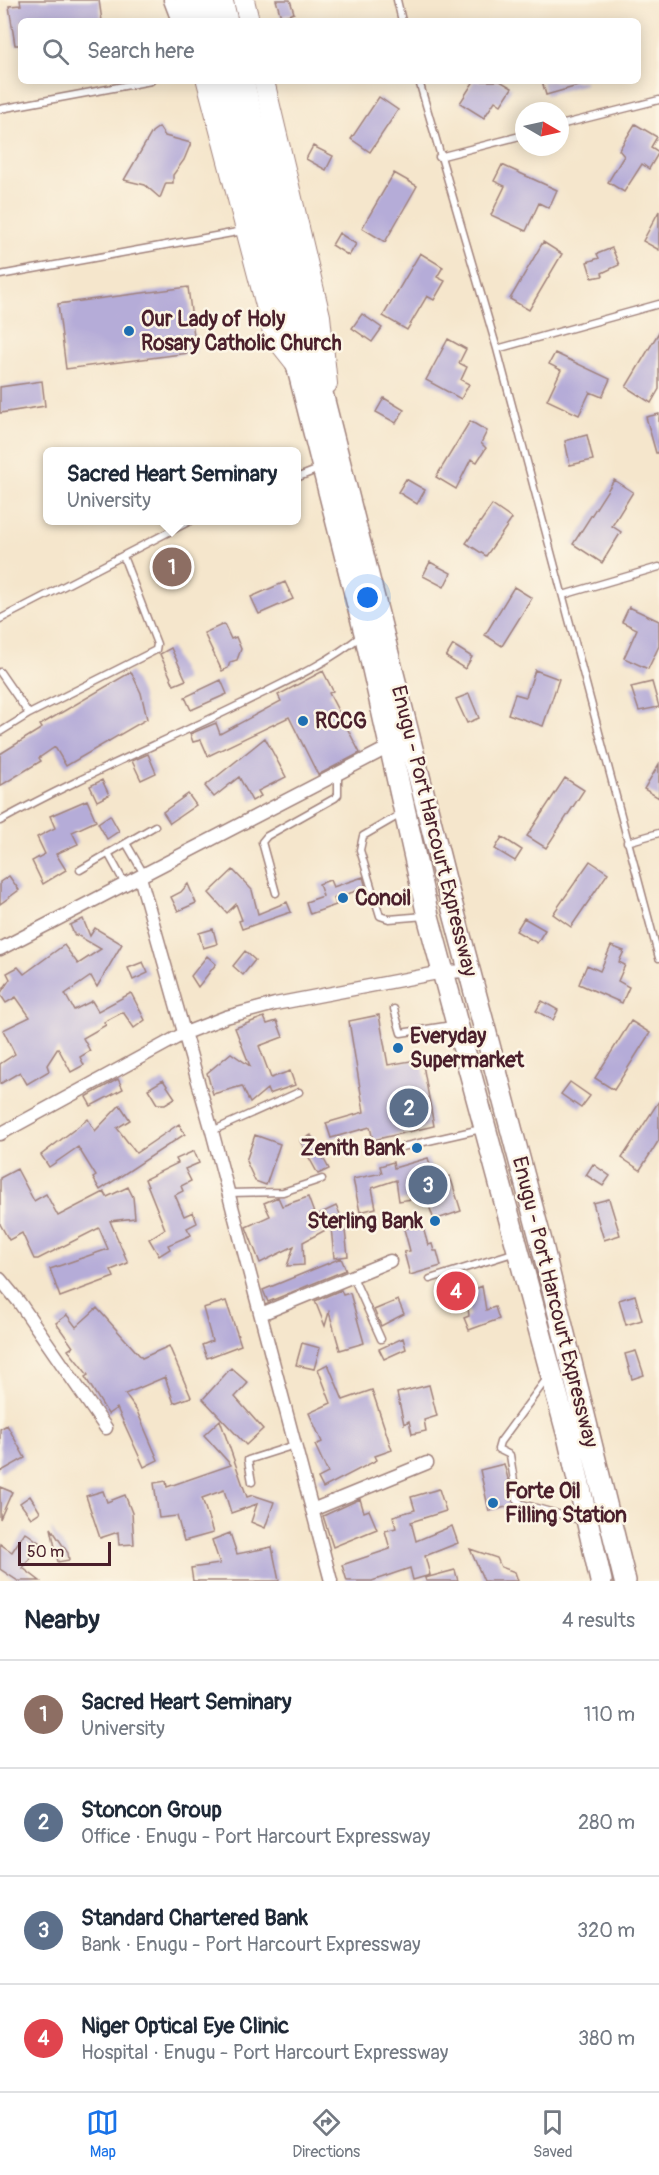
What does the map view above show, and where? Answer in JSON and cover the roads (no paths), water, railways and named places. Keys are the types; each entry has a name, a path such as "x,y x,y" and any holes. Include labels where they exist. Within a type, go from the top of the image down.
{"highway":[{"path":"204,0 208,18"},
{"path":"222,0 226,18"},
{"name":"Enugu - Port Harcourt Expressway","path":"226,84 331,429 544,1252 625,1581"},
{"name":"Enugu - Port Harcourt Expressway","path":"244,84 298,366 392,746 428,916 589,1523 602,1581"}],"main road":[{"path":"186,0 191,18"},
{"path":"244,0 248,18"},
{"path":"208,84 274,336 298,366"},
{"path":"265,84 320,316 331,429"}],"street":[{"path":"170,0 177,18"},
{"path":"0,949 392,746"},
{"path":"142,876 331,1581"},
{"path":"0,1134 185,1032 275,1004 443,972 470,970"},
{"path":"261,1314 390,1262"},
{"path":"0,1279 26,1311 106,1428"},
{"path":"312,1510 427,1463"}],"lane":[{"path":"396,0 401,18"},
{"path":"0,109 135,84"},
{"path":"420,84 497,349 659,958"},
{"path":"569,123 659,100"},
{"path":"440,157 515,137"},
{"path":"0,275 246,230"},
{"path":"497,349 659,304"},
{"path":"301,476 323,468"},
{"path":"0,619 182,525"},
{"path":"0,732 29,714 156,650 157,644 123,556"},
{"path":"563,595 659,567"},
{"path":"0,821 55,791 167,740 341,653 365,633"},
{"path":"0,672 29,714"},
{"path":"276,893 262,842 267,836 335,798 338,795 338,775"},
{"path":"407,811 363,836 360,850 380,916 389,919 428,916"},
{"path":"80,870 155,826"},
{"path":"627,842 659,833"},
{"path":"126,843 142,876"},
{"path":"108,853 126,885"},
{"path":"394,1009 401,1033 408,1034 456,1024"},
{"path":"212,1131 299,1092"},
{"path":"393,1149 485,1129"},
{"path":"228,1193 283,1192 322,1179"},
{"path":"430,1280 517,1252"},
{"path":"354,1276 381,1339"},
{"path":"550,1374 500,1442 498,1449 510,1455 517,1500 522,1504 589,1523"},
{"path":"252,1482 248,1460 295,1445"}],"place":[{"name":"Our Lady of Holy Rosary Catholic Church","path":"129,331"},
{"name":"Sacred Heart Seminary","path":"172,567"},
{"name":"RCCG","path":"303,721"},
{"name":"Conoil","path":"343,898"},
{"name":"Everyday Supermarket","path":"398,1048"},
{"name":"Stoncon Group","path":"409,1108"},
{"name":"Zenith Bank","path":"417,1148"},
{"name":"Standard Chartered Bank","path":"428,1185"},
{"name":"Sterling Bank","path":"435,1221"},
{"name":"Niger Optical Eye Clinic","path":"456,1291"},
{"name":"Forte Oil Filling Station","path":"493,1503"}]}
